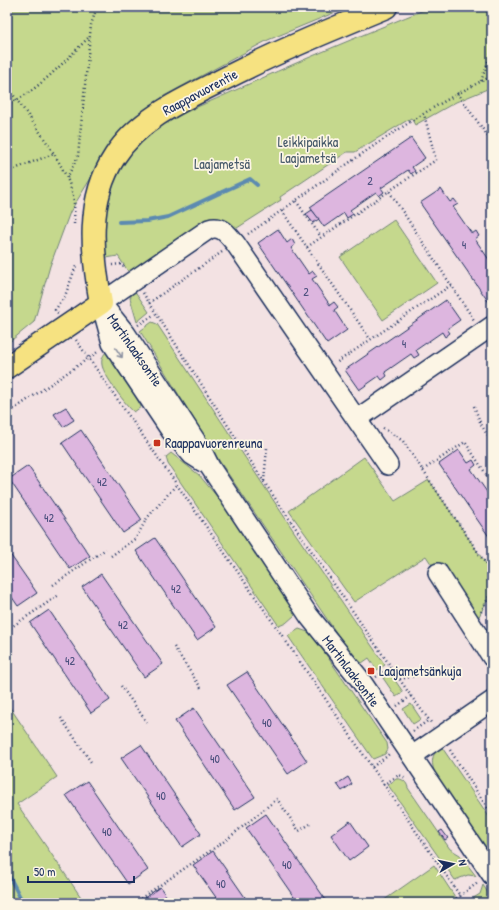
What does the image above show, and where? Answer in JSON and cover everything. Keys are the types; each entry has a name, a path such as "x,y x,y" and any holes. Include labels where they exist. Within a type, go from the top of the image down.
{"main road":[{"name":"Raappavuorentie","path":"101,303 82,265 92,241 94,219 103,184 115,156 142,126 171,105 245,68 311,38 386,7"},
{"path":"7,367 101,303"}],"street":[{"path":"101,303 209,229 215,227 222,229 235,243 388,465"},
{"name":"Martinlaaksontie","path":"101,303 119,338 198,443 210,467 309,616 359,678 412,756 486,878"},
{"path":"357,419 484,324"},
{"path":"438,573 492,656"},
{"path":"412,756 492,701"}],"path":[{"path":"66,178 78,156 90,24 97,7"},
{"path":"7,104 17,101 58,68 90,37"},
{"path":"481,81 492,51"},
{"path":"149,303 282,210 424,114 457,93 492,76"},
{"path":"7,86 53,154 66,178 73,197 74,229"},
{"path":"457,93 492,142"},
{"path":"307,247 436,160 424,114"},
{"path":"7,172 53,154"},
{"path":"389,191 451,285 484,324"},
{"path":"296,201 321,237"},
{"path":"282,210 370,340"},
{"path":"465,903 177,484 55,310 65,296 82,265 122,264 134,280 264,482 391,668 441,737 492,815"},
{"path":"323,371 451,285"},
{"path":"7,414 155,314"},
{"path":"474,406 480,422 492,444"},
{"path":"423,470 465,442 492,483"},
{"path":"264,482 267,448"},
{"path":"486,474 492,470"},
{"path":"111,556 136,538 147,518 177,484"},
{"path":"53,585 106,549"},
{"path":"7,630 59,595"},
{"path":"174,647 201,688"},
{"path":"375,677 391,668"},
{"path":"400,680 416,676"},
{"path":"121,686 148,724"},
{"path":"396,706 411,696"},
{"path":"61,718 91,762"},
{"path":"383,784 399,775 407,779"},
{"path":"134,903 226,840 277,799 299,831 310,824"},
{"path":"450,903 486,878"}],"green space":[{"path":"7,7 348,7 268,40 164,96 133,119 110,147 70,212 50,266 34,322 7,344"},
{"name":"Laajametsä","path":"431,7 492,7 492,87 456,102 415,125 411,118 355,152 347,152 280,197 281,200 234,230 222,229 134,280 118,256 106,258 103,228 104,216 115,180 121,168 135,148 153,131 194,108 303,60"},
{"path":"394,220 437,283 383,320 340,257"},
{"path":"134,290 149,312 137,322 130,298"},
{"path":"152,322 157,324 295,533 385,665 377,670 369,658 362,663 348,650 218,459 140,331"},
{"path":"107,351 123,367 141,407 134,412 126,404 103,369 102,359"},
{"path":"171,453 199,475 224,505 291,605 295,615 286,623 279,626 168,464 166,457"},
{"path":"364,457 395,501 429,480 492,573 492,591 473,628 426,556 354,602 289,511"},
{"path":"299,629 311,633 387,743 388,749 385,754 373,759 288,636"},
{"path":"390,673 403,692 396,697 383,678"},
{"path":"7,703 57,777 17,804 85,903 7,903"},
{"path":"411,704 421,719 413,724 403,709"},
{"path":"441,746 492,821 492,857 436,776 432,760 433,756"},
{"path":"396,779 400,779 405,782 450,849 460,855 476,876 468,875 455,880 388,785"},
{"path":"434,865 459,903 380,903"},
{"path":"483,885 492,899 492,903 470,903 470,900 480,894"}],"building":[{"path":"411,138 425,158 412,167 415,171 411,174 408,170 381,188 384,192 379,196 376,192 350,210 353,214 347,218 344,213 324,227 310,207"},
{"path":"441,189 450,202 454,199 458,204 453,207 472,234 476,231 479,236 475,239 492,264 492,303 490,304 420,203"},
{"path":"312,210 319,219 313,223 306,214"},
{"path":"278,229 287,243 292,239 295,245 291,248 309,274 313,271 317,276 312,279 330,305 334,302 338,307 334,310 347,330 327,344 258,243"},
{"path":"446,300 460,320 447,329 450,333 445,337 442,332 416,350 419,355 414,358 411,354 385,372 387,376 382,380 379,376 359,390 345,370"},
{"path":"66,407 74,420 63,427 54,414"},
{"path":"81,430 142,520 123,533 62,443"},
{"path":"459,450 468,463 473,460 476,465 471,469 489,495 492,493 492,541 439,464"},
{"path":"28,466 90,556 70,569 9,479"},
{"path":"155,538 216,627 197,640 136,551"},
{"path":"7,550 37,593 18,606 7,590"},
{"path":"101,574 163,664 144,677 82,587"},
{"path":"49,610 110,700 91,713 30,623"},
{"path":"247,672 307,761 288,774 227,685"},
{"path":"194,708 255,797 235,810 175,721"},
{"path":"141,745 201,834 182,847 121,758"},
{"path":"348,777 352,784 342,791 337,784"},
{"path":"87,781 148,870 128,884 66,795"},
{"path":"266,814 328,903 298,903 246,828"},
{"path":"350,821 368,847 349,861 331,835"},
{"path":"442,830 448,838 445,840 439,832"},
{"path":"213,851 249,903 220,903 193,865"},
{"path":"160,887 171,903 141,903 140,901"}],"waterway":[{"path":"119,222 147,221 168,217 250,179 257,185"},
{"path":"7,872 23,903"}],"place":[{"name":"Raappavuorenreuna","path":"157,443"},
{"name":"Laajametsänkuja","path":"371,671"}],"park label":[{"name":"Leikkipaikka Laajametsä","path":"308,150"}]}
